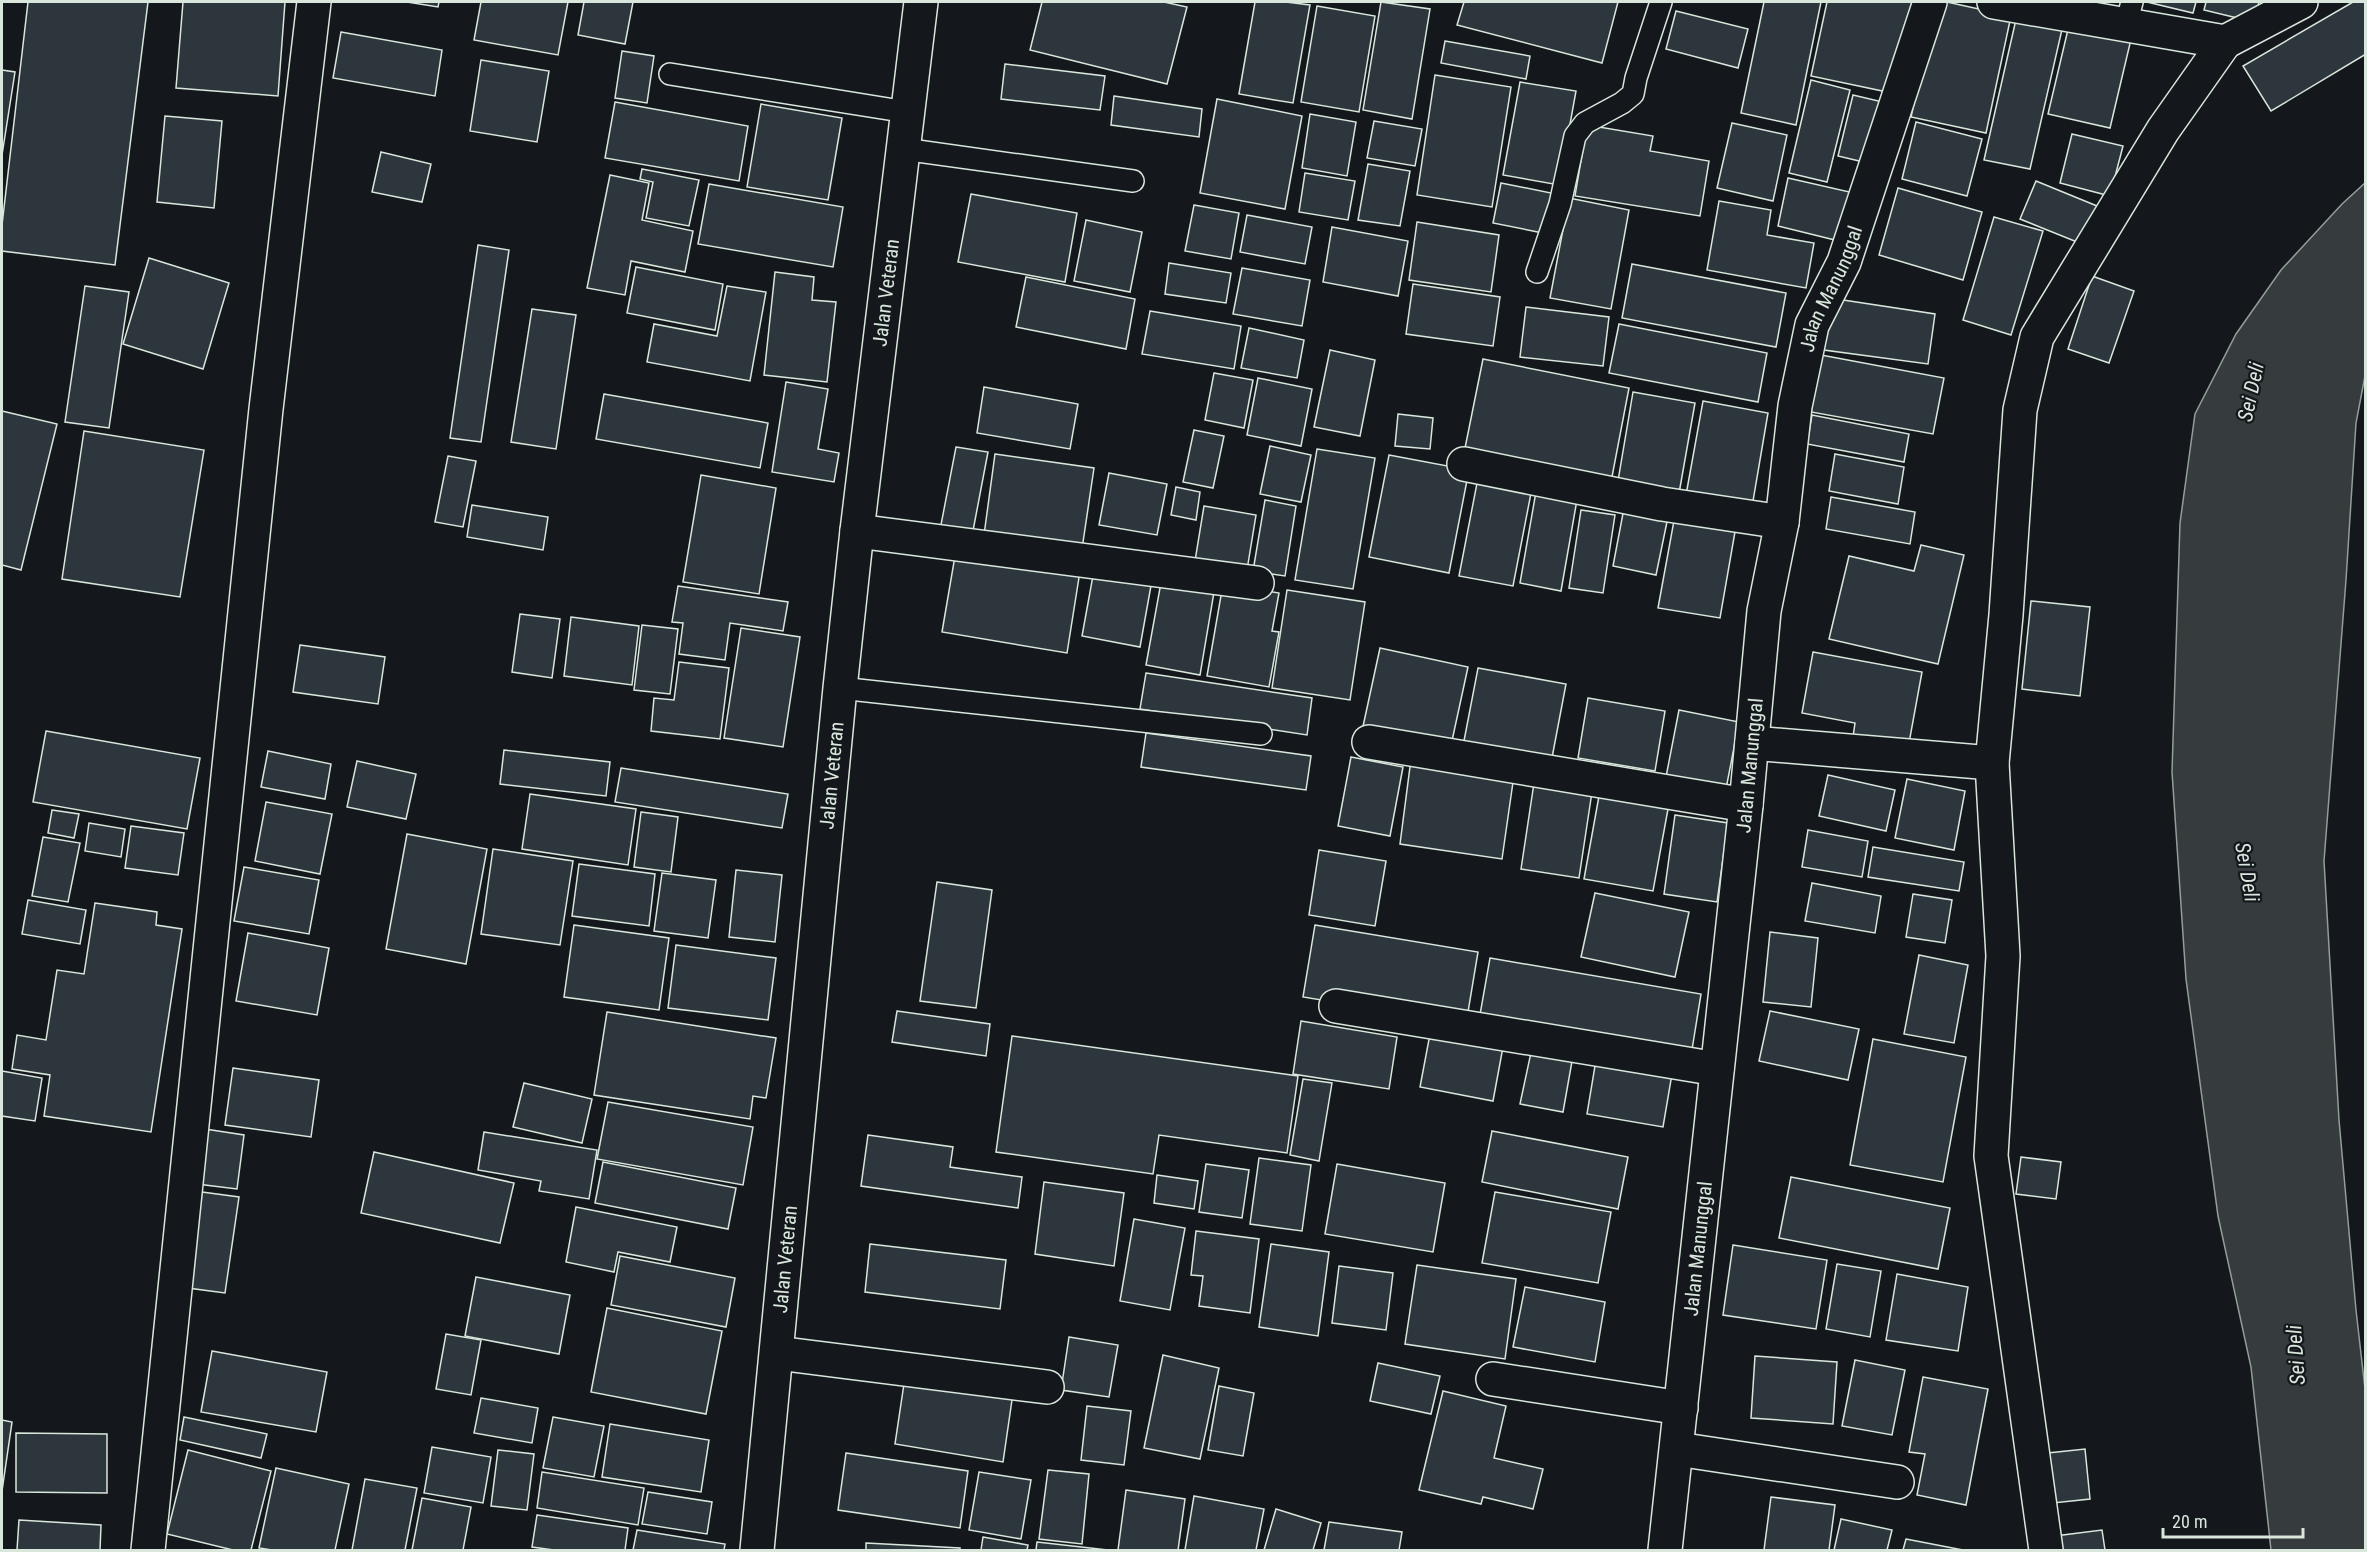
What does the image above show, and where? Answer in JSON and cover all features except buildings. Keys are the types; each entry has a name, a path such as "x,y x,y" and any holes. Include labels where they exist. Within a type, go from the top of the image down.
{"street":[{"path":"148,1551 266,409 314,2"},
{"name":"Jalan Veteran","path":"757,1551 840,688 921,2"},
{"name":"Jalan Manunggal","path":"1665,1551 1746,805 1764,611 1782,522 1795,406 1812,325 1844,262 1930,2"},
{"path":"1994,2 2129,13 2225,42"},
{"path":"2046,1551 1991,1156 2003,956 1992,763 2006,615 2020,410 2037,337 2163,130 2225,42 2301,2"},
{"path":"1464,464 1662,504 1782,522"},
{"path":"857,531 1257,583"},
{"path":"1369,742 1746,805"},
{"path":"1752,743 1992,763"},
{"path":"1336,1006 1717,1069"},
{"path":"777,1353 1047,1387"},
{"path":"1493,1379 1681,1408"},
{"path":"1677,1449 1897,1482"}],"lane":[{"path":"1538,272 1560,204 1575,136 1585,123 1622,103 1633,94 1661,2"},
{"path":"670,74 907,112"},
{"path":"903,149 1133,181"},
{"path":"840,688 1261,734"}],"water":[{"name":"Sei Deli","path":"2365,183 2365,376 2356,423 2324,861 2339,1120 2365,1389 2365,1550 2271,1550 2251,1367 2218,1216 2186,979 2172,772 2180,523 2195,414 2236,334 2281,270 2342,204"}]}
